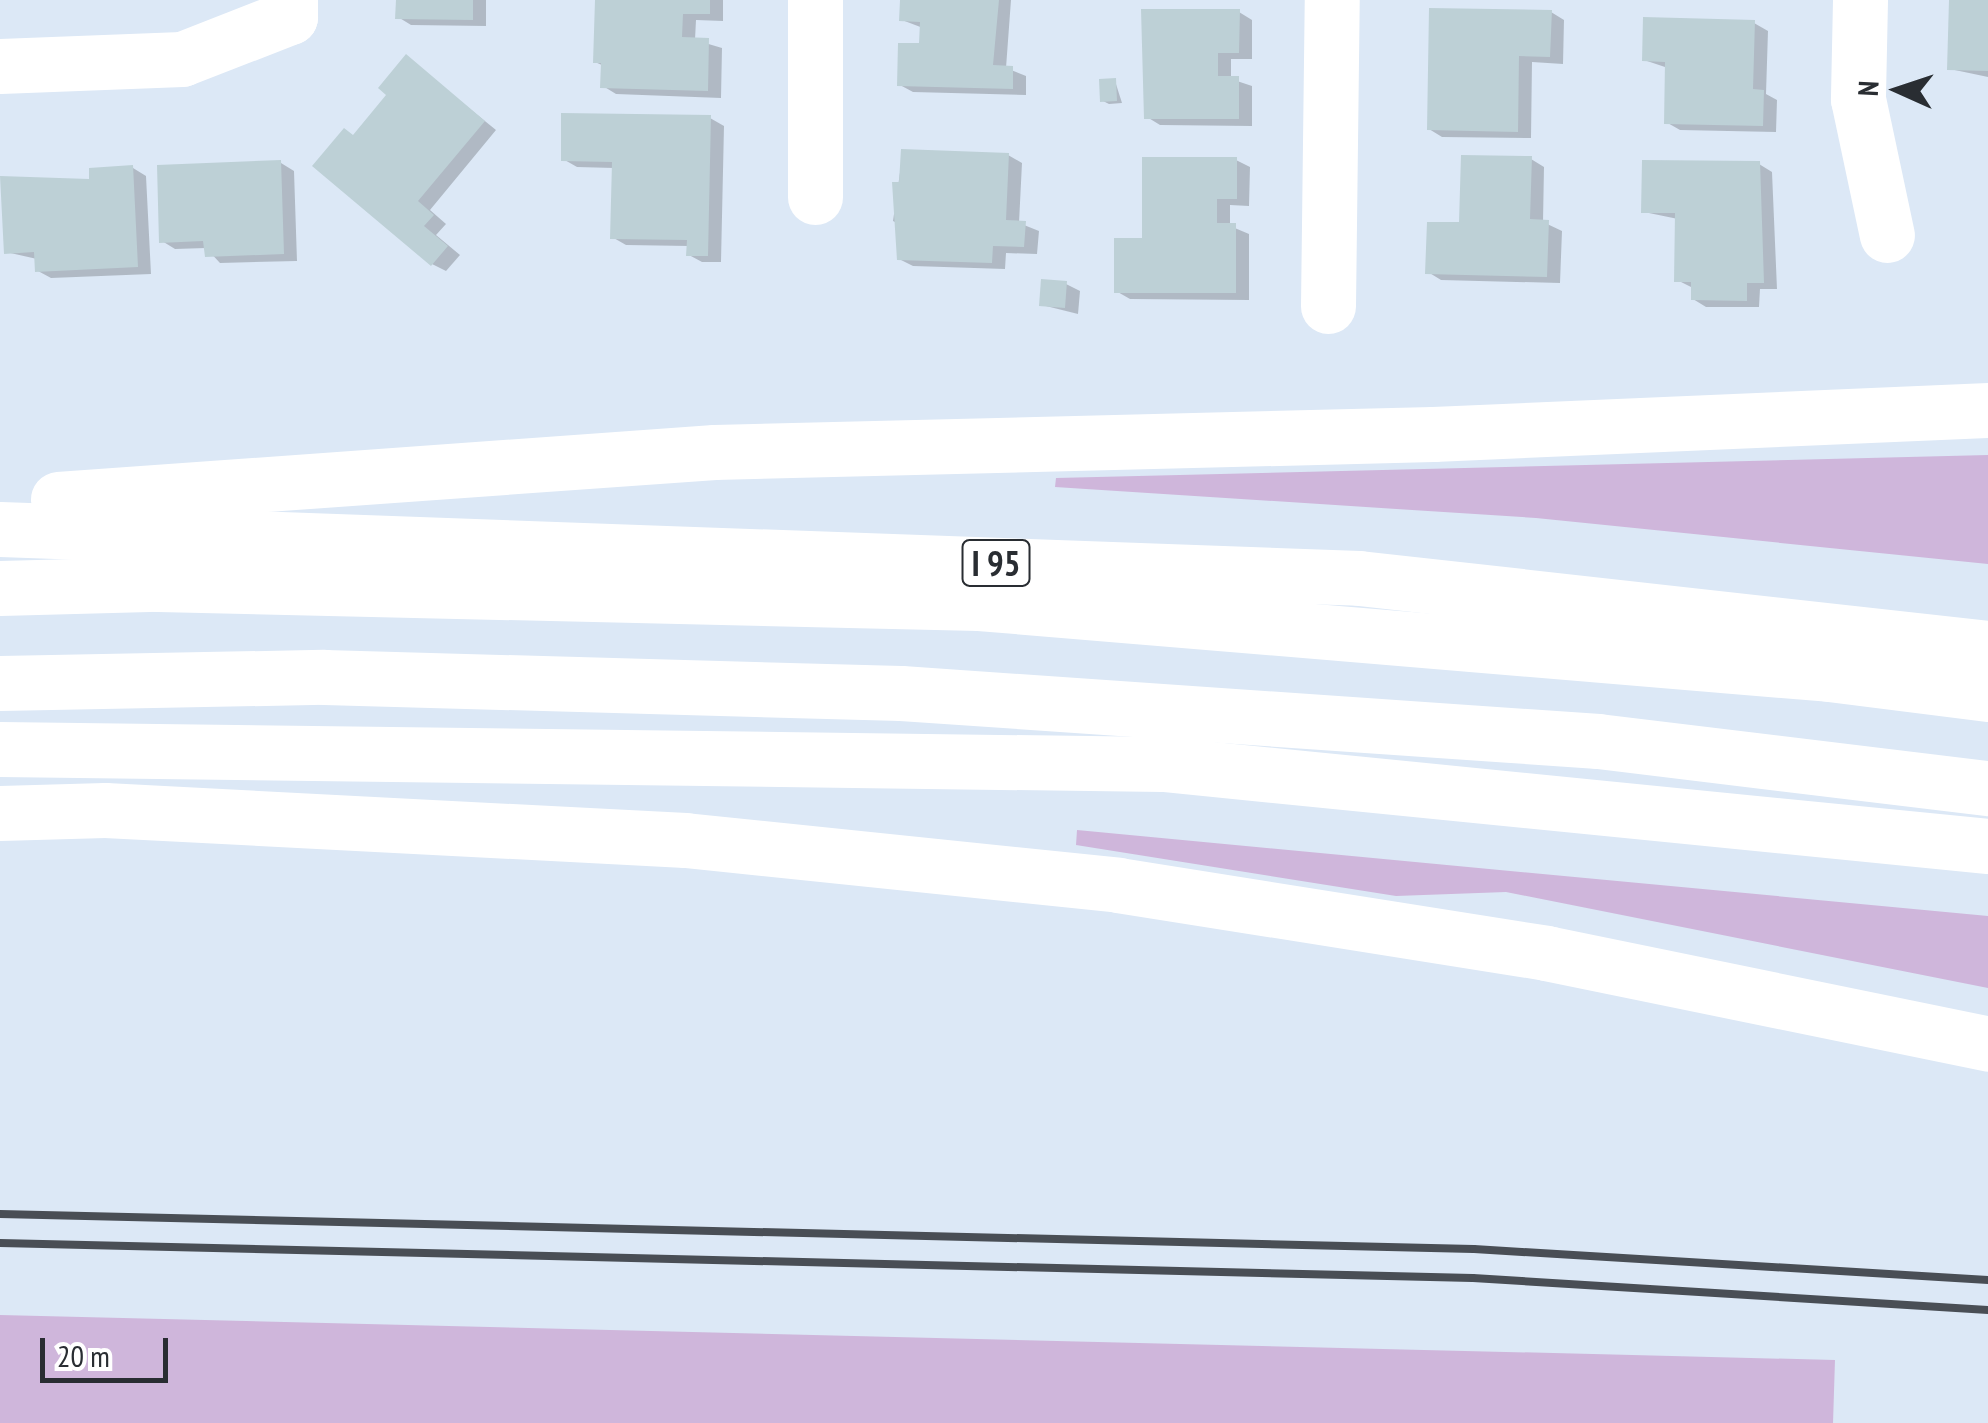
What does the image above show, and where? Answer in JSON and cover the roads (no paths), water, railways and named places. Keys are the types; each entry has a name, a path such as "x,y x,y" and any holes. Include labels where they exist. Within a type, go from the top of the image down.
{"main road":[{"path":"815,0 815,197"},
{"path":"1328,306 1332,0"},
{"path":"1860,0 1858,99 1887,235"},
{"path":"0,66 182,59 290,8"},
{"path":"0,504 714,452 1433,434 1988,410"},
{"name":"I 95","path":"0,528 1359,578 1988,648"},
{"path":"0,588 158,584 979,603 1829,674 1988,694"},
{"path":"0,683 324,676 901,693 1598,741 1988,788"},
{"path":"0,750 1163,764 1988,846"},
{"path":"0,812 105,810 548,831 1082,881 1546,953 1988,1044"}],"railway":[{"path":"0,1214 1474,1249 1988,1280"},
{"path":"0,1243 1473,1278 1988,1310"}]}
